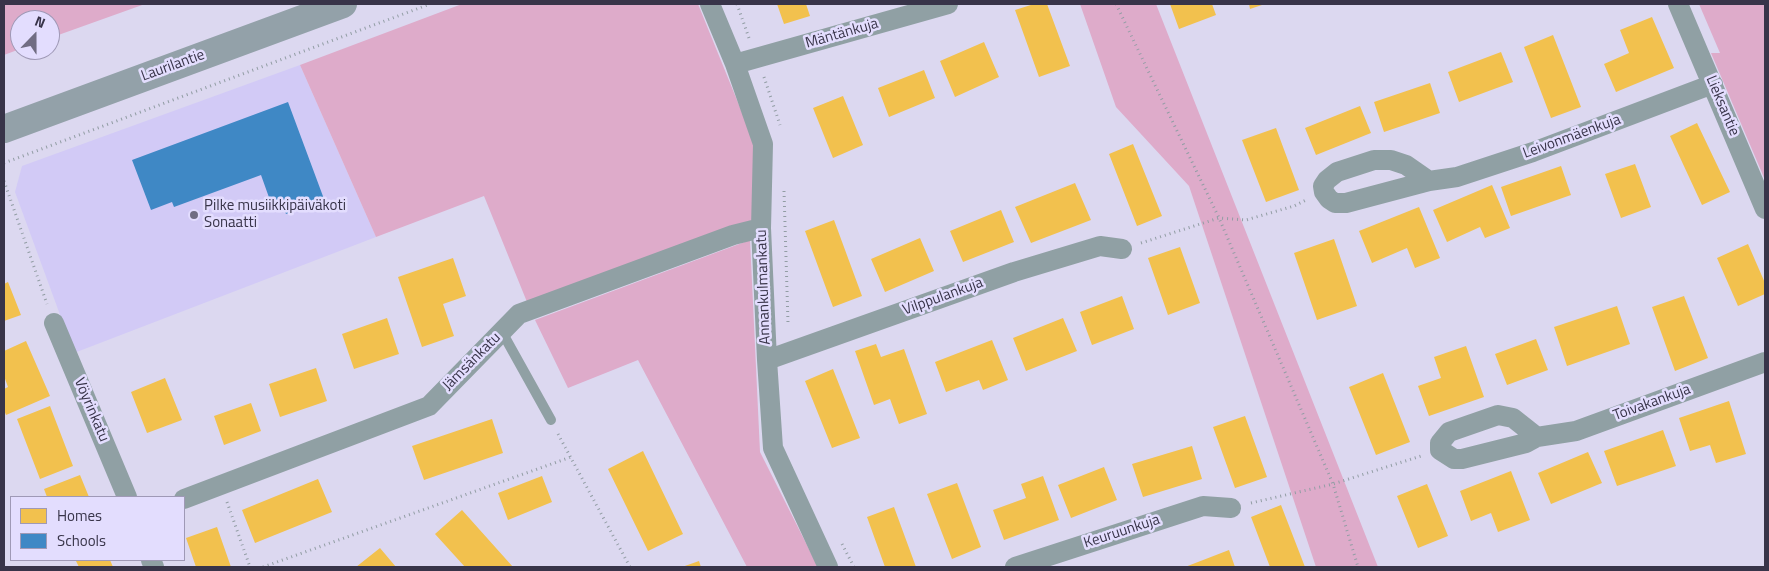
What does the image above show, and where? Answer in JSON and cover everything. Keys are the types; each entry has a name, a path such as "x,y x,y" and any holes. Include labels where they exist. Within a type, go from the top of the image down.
{"street":[{"name":"Laurilantie","path":"4,129 343,4"},
{"name":"Annankulmankatu","path":"710,4 736,64 763,144 761,228 766,360 773,448 828,567"},
{"name":"Mäntänkuja","path":"736,64 948,4"},
{"name":"Lieksantie","path":"1678,4 1765,209"},
{"name":"Leivonmäenkuja","path":"1324,192 1328,199 1335,203 1346,203 1429,181 1457,177 1525,155 1713,84"},
{"path":"1324,192 1323,186 1337,172 1374,160 1391,160 1406,165 1429,181"},
{"name":"Jämsänkatu","path":"185,500 428,406 519,314 732,235 761,228"},
{"name":"Vilppulankuja","path":"766,360 1014,272 1100,246 1122,249"},
{"name":"Vöyrinkatu","path":"54,323 127,496"},
{"name":"Toivakankuja","path":"1440,450 1454,459 1462,459 1526,443 1537,437 1576,431 1765,362"},
{"path":"1440,450 1440,443 1449,432 1498,415 1513,418 1537,437"},
{"name":"Keuruunkuja","path":"1015,567 1203,506 1231,508"}],"lane":[{"path":"502,332 550,420"}],"path":[{"path":"4,163 430,4"},
{"path":"737,4 782,131"},
{"path":"1116,4 1219,218 1333,484 1358,567"},
{"path":"4,181 54,323"},
{"path":"784,188 788,352"},
{"path":"1122,249 1219,218 1246,220 1294,206 1324,192"},
{"path":"550,420 630,567"},
{"path":"1231,508 1333,484 1440,450"},
{"path":"263,567 571,457"},
{"path":"220,486 250,567"},
{"path":"841,542 854,567"}],"shaded area":[{"path":"4,4 145,4 60,34 60,10 10,10 10,53 4,55"},
{"path":"462,4 698,4 756,147 754,222 527,302 484,196 376,237 300,65"},
{"path":"1080,4 1156,4 1378,567 1316,567 1189,186 1116,107"},
{"path":"1699,4 1765,4 1765,180 1711,53 1720,53"},
{"name":"Pilke musiikkipäiväkoti Sonaatti","path":"300,65 376,237 74,353 15,192 22,166"},
{"path":"750,240 760,452 818,567 747,567 638,360 568,388 535,320"}],"building: Homes":[{"path":"777,4 806,4 810,16 784,24"},
{"path":"1034,4 1047,4 1070,66 1039,77 1015,10"},
{"path":"1170,4 1212,4 1216,15 1179,29"},
{"path":"1249,4 1265,4 1250,9"},
{"path":"1652,17 1674,68 1616,92 1604,64 1629,53 1620,30"},
{"path":"1553,35 1581,107 1551,118 1524,47"},
{"path":"984,42 999,77 955,97 940,61"},
{"path":"1501,52 1513,82 1459,102 1448,72"},
{"path":"924,70 935,98 889,117 878,88"},
{"path":"1430,83 1440,113 1384,132 1374,102"},
{"path":"843,96 863,145 833,158 813,108"},
{"path":"1360,106 1371,133 1316,155 1305,128"},
{"path":"1697,123 1730,192 1702,205 1670,136"},
{"path":"1276,128 1299,190 1266,202 1242,140"},
{"path":"1133,144 1162,216 1137,226 1109,154"},
{"path":"1635,164 1651,207 1621,218 1605,174"},
{"path":"1561,166 1571,195 1511,216 1501,187"},
{"path":"1075,183 1091,220 1031,243 1015,207"},
{"path":"1492,185 1510,228 1485,238 1480,227 1447,242 1433,210"},
{"path":"1419,207 1440,258 1415,268 1407,248 1372,263 1359,231"},
{"path":"1001,210 1014,242 963,262 950,231"},
{"path":"834,220 862,296 833,307 805,231"},
{"path":"920,238 934,271 885,292 871,259"},
{"path":"1334,239 1357,306 1317,320 1294,253"},
{"path":"1748,244 1765,283 1765,294 1738,306 1717,258"},
{"path":"1180,247 1200,303 1168,315 1148,258"},
{"path":"453,258 466,296 443,304 454,336 422,347 398,277"},
{"path":"8,282 21,315 4,321 4,284"},
{"path":"1122,296 1134,329 1092,345 1080,312"},
{"path":"1684,296 1708,358 1675,371 1652,307"},
{"path":"1617,306 1630,344 1567,366 1554,327"},
{"path":"387,318 399,354 354,369 342,334"},
{"path":"1063,318 1077,351 1026,371 1013,338"},
{"path":"1536,339 1548,370 1507,385 1495,354"},
{"path":"992,340 1008,380 983,390 979,380 946,392 935,362"},
{"path":"26,341 50,396 6,415 4,410 4,389 8,387 4,376 4,351"},
{"path":"876,344 881,357 904,349 927,414 899,424 890,399 874,405 855,351"},
{"path":"1466,346 1484,397 1429,416 1418,386 1441,378 1434,357"},
{"path":"316,368 327,401 280,417 269,384"},
{"path":"833,369 860,438 832,448 805,381"},
{"path":"1383,373 1410,442 1376,455 1349,387"},
{"path":"165,378 182,420 147,433 131,392"},
{"path":"1729,401 1746,454 1716,463 1710,445 1690,451 1679,418"},
{"path":"251,403 261,431 224,445 214,416"},
{"path":"50,406 73,466 40,479 17,419"},
{"path":"1245,416 1267,477 1235,488 1213,427"},
{"path":"492,419 503,453 424,480 412,446"},
{"path":"1663,430 1676,466 1617,486 1604,451"},
{"path":"1192,446 1202,479 1143,497 1132,464"},
{"path":"643,451 683,534 648,551 608,469"},
{"path":"1588,452 1602,483 1551,504 1538,473"},
{"path":"1104,467 1117,500 1071,518 1058,485"},
{"path":"1511,471 1530,520 1498,532 1491,513 1471,521 1460,491"},
{"path":"80,475 89,496 47,496 44,489"},
{"path":"542,476 552,502 508,520 498,493"},
{"path":"1043,476 1059,520 1004,540 993,510 1026,498 1021,484"},
{"path":"318,479 332,512 255,543 242,510"},
{"path":"957,483 981,547 952,559 927,494"},
{"path":"1427,484 1448,536 1418,548 1397,496"},
{"path":"1281,505 1305,567 1270,567 1251,517"},
{"path":"894,507 916,567 885,567 867,517"},
{"path":"462,510 513,567 465,567 435,534"},
{"path":"217,527 231,567 196,567 186,538"},
{"path":"380,548 396,567 356,567"},
{"path":"1229,550 1235,567 1185,567"},
{"path":"76,561 110,561 113,567 79,567"},
{"path":"699,561 701,567 682,567"}],"building: Schools":[{"path":"288,102 324,199 286,214 280,199 271,203 261,175 174,207 172,202 151,210 132,160"}],"place":[{"name":"Pilke musiikkipäiväkoti Sonaatti","path":"194,215"}]}
